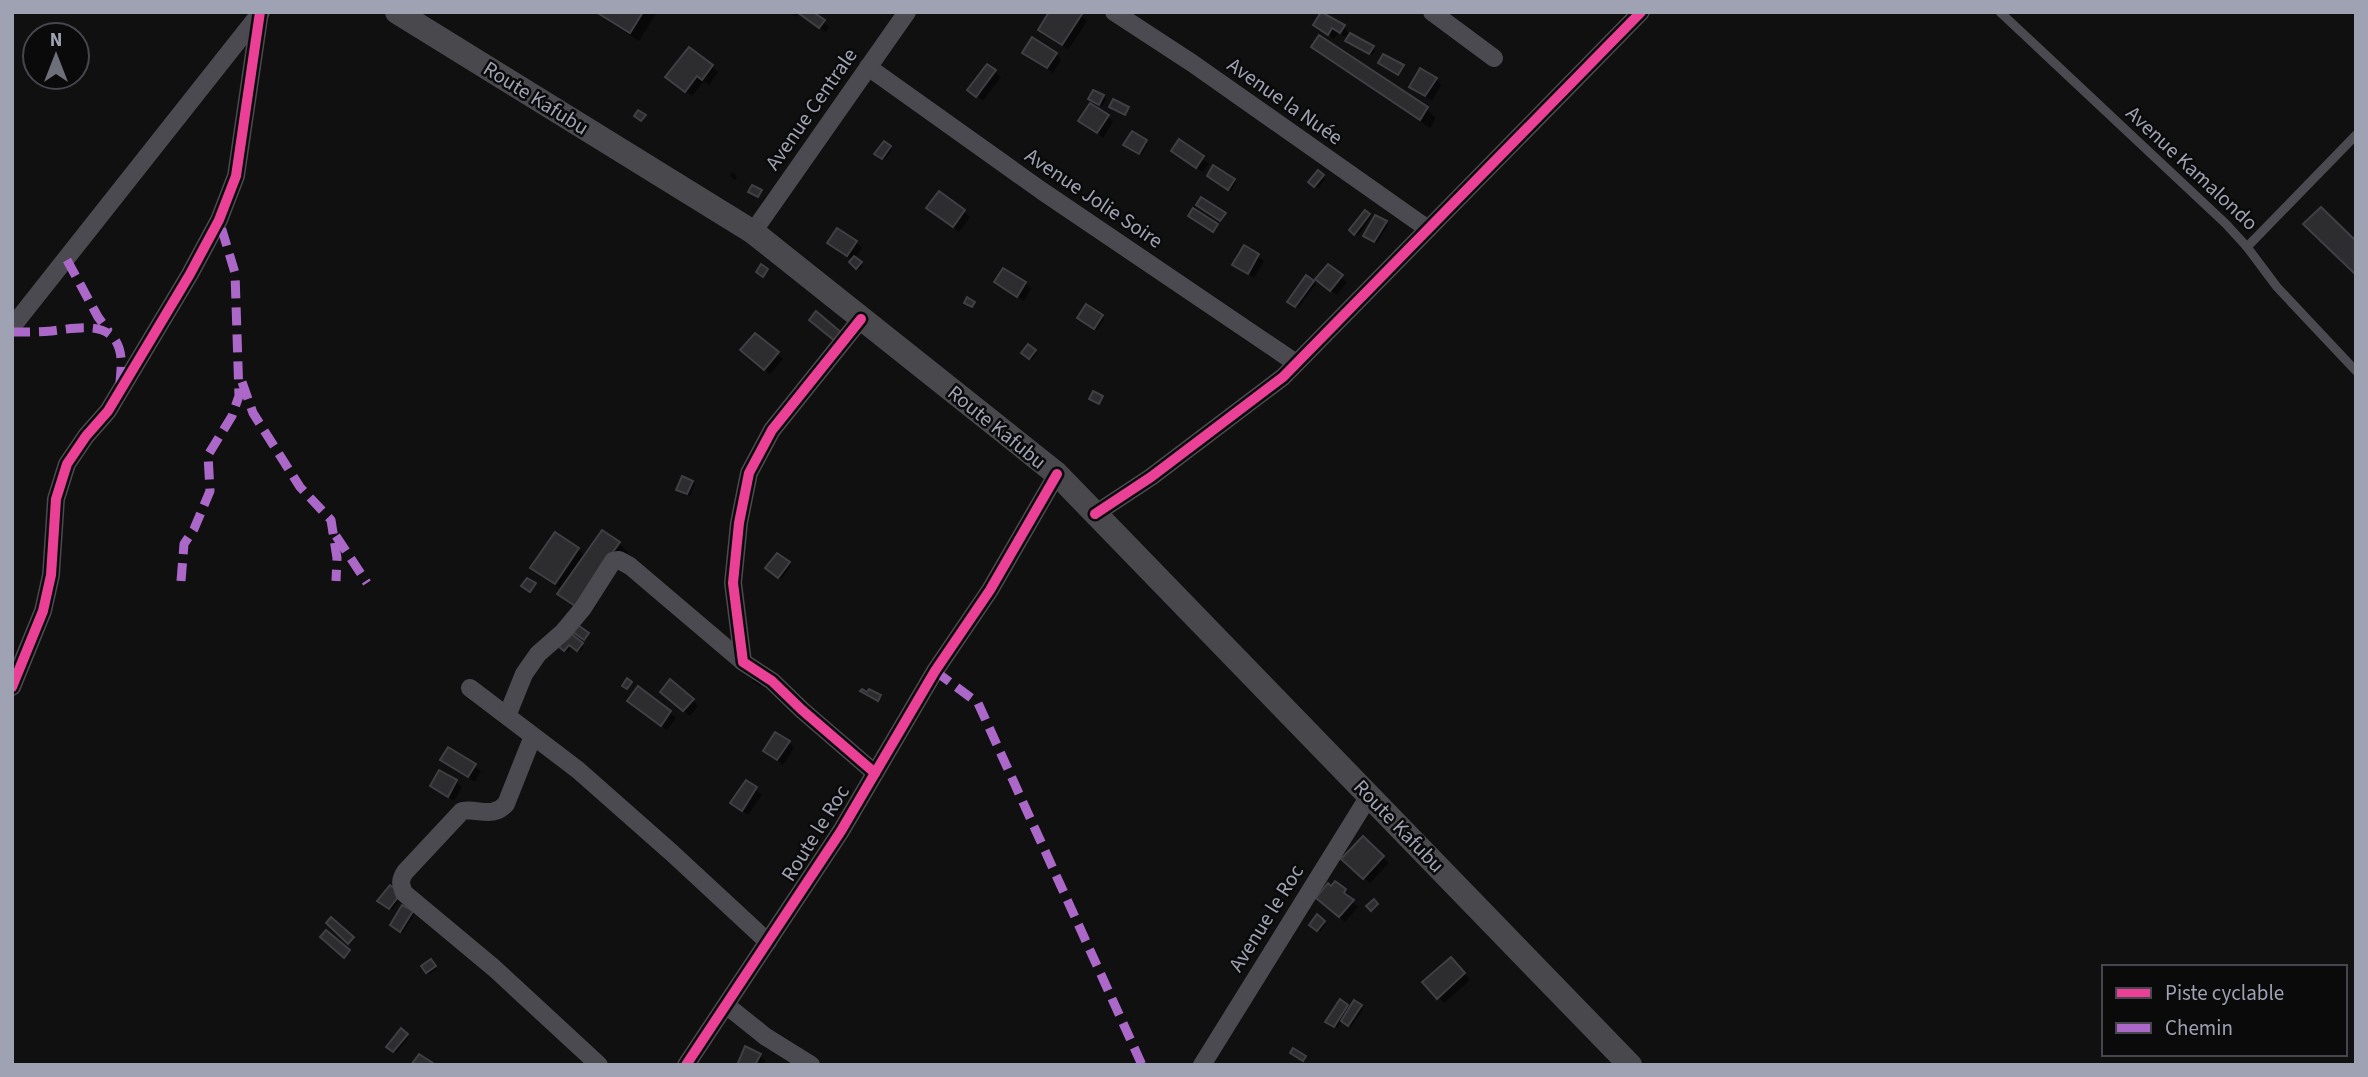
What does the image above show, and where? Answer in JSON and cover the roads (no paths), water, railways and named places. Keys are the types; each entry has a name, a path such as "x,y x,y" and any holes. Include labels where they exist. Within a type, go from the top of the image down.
{"main road":[{"name":"Route Kafubu","path":"397,12 753,232 1057,474 1630,1065"}],"street":[{"path":"12,327 261,12 236,176 219,220 190,274 108,411 86,436 67,464 56,499 51,575 43,611 12,687"},
{"name":"Avenue la Nuée","path":"1114,12 1192,63 1428,229"},
{"path":"1432,12 1494,58"},
{"path":"1095,514 1151,477 1283,377 1641,12"},
{"name":"Avenue Centrale","path":"753,232 905,14"},
{"name":"Avenue Jolie Soire","path":"868,67 1042,191 1296,363"},
{"path":"743,662 733,583 739,523 749,473 772,430 861,318"},
{"name":"Route le Roc","path":"686,1065 841,831 935,671 990,590 1057,474"},
{"path":"507,716 524,674 538,654 564,632 609,563 619,560 630,566 743,662 772,681 875,773"},
{"path":"470,688 578,770 768,942"},
{"path":"533,736 506,804 500,811 462,811 405,872 400,884 404,893 494,968 600,1065"},
{"name":"Avenue le Roc","path":"1202,1065 1369,796"},
{"path":"726,1005 766,1037 811,1065"}],"lane":[{"name":"Avenue Kamalondo","path":"2000,12 2226,224 2247,247 2356,135"},
{"path":"2247,247 2277,287 2356,371"}]}
